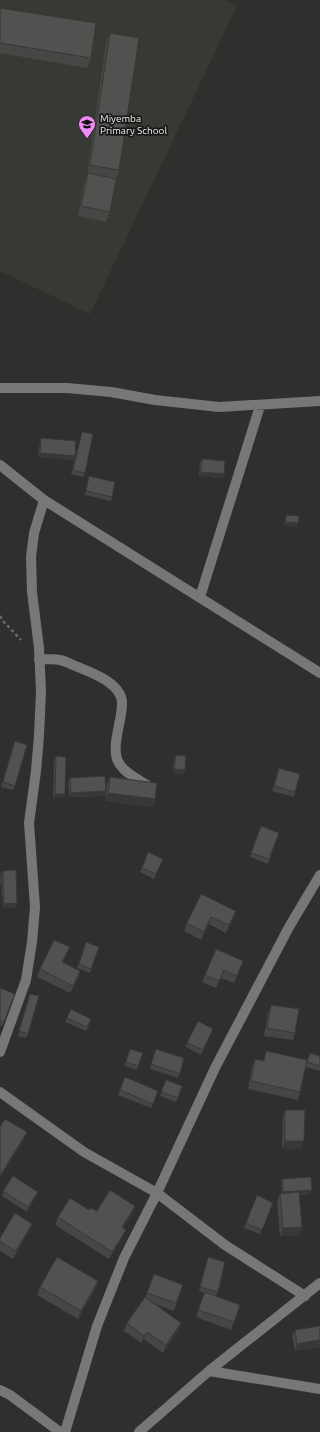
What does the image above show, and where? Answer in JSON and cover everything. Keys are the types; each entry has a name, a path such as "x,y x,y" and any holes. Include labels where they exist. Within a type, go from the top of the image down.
{"street":[{"path":"0,388 67,388 111,392 155,400 219,407 260,406 320,401"},
{"path":"200,597 260,406"},
{"path":"0,465 44,500 320,673"},
{"path":"0,1052 26,980 32,942 35,907 29,823 39,736 41,692 32,592 31,557 34,533 44,500"},
{"path":"39,657 60,660 103,678 120,694 122,702 116,746 118,761 120,766 130,775 147,785"},
{"path":"65,1432 97,1326 124,1258 157,1193 215,1068 289,927 320,874"},
{"path":"0,1092 84,1152 157,1193 225,1244 304,1296"},
{"path":"139,1432 209,1371 320,1283"},
{"path":"209,1371 320,1389"},
{"path":"0,1390 10,1395 60,1432"}],"path":[{"path":"0,616 17,636 39,657"}],"shaded area":[{"name":"Miyemba Primary School","path":"0,0 225,0 237,6 90,314 0,271"}],"building":[{"path":"0,8 96,23 91,58 0,43"},
{"path":"110,33 139,38 119,170 90,165"},
{"path":"88,173 116,179 110,212 81,206"},
{"path":"82,432 93,434 85,473 73,470"},
{"path":"41,438 76,441 75,456 40,453"},
{"path":"202,459 225,461 224,474 201,472"},
{"path":"89,476 115,482 112,497 86,491"},
{"path":"286,515 299,516 298,523 286,522"},
{"path":"15,741 27,745 15,786 3,782"},
{"path":"176,755 186,756 185,770 174,769"},
{"path":"56,756 66,757 65,794 55,794"},
{"path":"279,768 300,774 295,792 274,786"},
{"path":"105,776 106,791 71,793 70,778"},
{"path":"110,777 157,783 155,799 108,793"},
{"path":"261,826 279,833 269,859 251,853"},
{"path":"148,852 163,859 156,874 142,868"},
{"path":"16,870 17,903 4,904 3,871"},
{"path":"1,873 1,884 0,884"},
{"path":"201,894 236,911 229,925 211,917 204,932 187,923"},
{"path":"54,940 70,947 62,962 80,971 73,986 40,969"},
{"path":"86,942 99,947 91,969 79,964"},
{"path":"216,949 243,961 237,976 224,970 219,981 205,975"},
{"path":"1,988 15,994 4,1022 0,1020"},
{"path":"30,994 39,996 28,1034 19,1031"},
{"path":"271,1005 299,1009 295,1033 267,1028"},
{"path":"71,1009 91,1019 87,1027 67,1018"},
{"path":"198,1021 213,1029 203,1050 187,1043"},
{"path":"130,1049 143,1053 138,1066 126,1062"},
{"path":"156,1049 184,1058 180,1074 151,1064"},
{"path":"266,1051 307,1060 300,1092 251,1081 255,1059 264,1061"},
{"path":"310,1053 320,1056 320,1066 307,1062"},
{"path":"125,1077 158,1091 153,1104 120,1090"},
{"path":"166,1080 182,1086 178,1098 161,1092"},
{"path":"285,1110 305,1110 304,1141 285,1141"},
{"path":"5,1119 27,1132 0,1176 0,1127"},
{"path":"13,1176 38,1192 28,1207 3,1191"},
{"path":"311,1177 312,1190 283,1192 282,1179"},
{"path":"110,1190 135,1206 122,1227 126,1230 112,1252 58,1217 70,1198 89,1210 91,1208 97,1211"},
{"path":"299,1192 302,1227 283,1228 280,1194"},
{"path":"257,1195 273,1203 262,1230 246,1223"},
{"path":"15,1213 32,1224 16,1251 0,1242 0,1238"},
{"path":"57,1257 98,1281 81,1311 40,1287"},
{"path":"208,1257 225,1262 218,1292 200,1287"},
{"path":"154,1274 183,1285 176,1303 147,1293"},
{"path":"205,1292 240,1305 234,1322 198,1310"},
{"path":"145,1297 181,1323 166,1345 147,1332 144,1336 127,1323"},
{"path":"320,1326 320,1340 297,1344 295,1330"}],"place":[{"name":"Miyemba Primary School","path":"87,139"}]}
